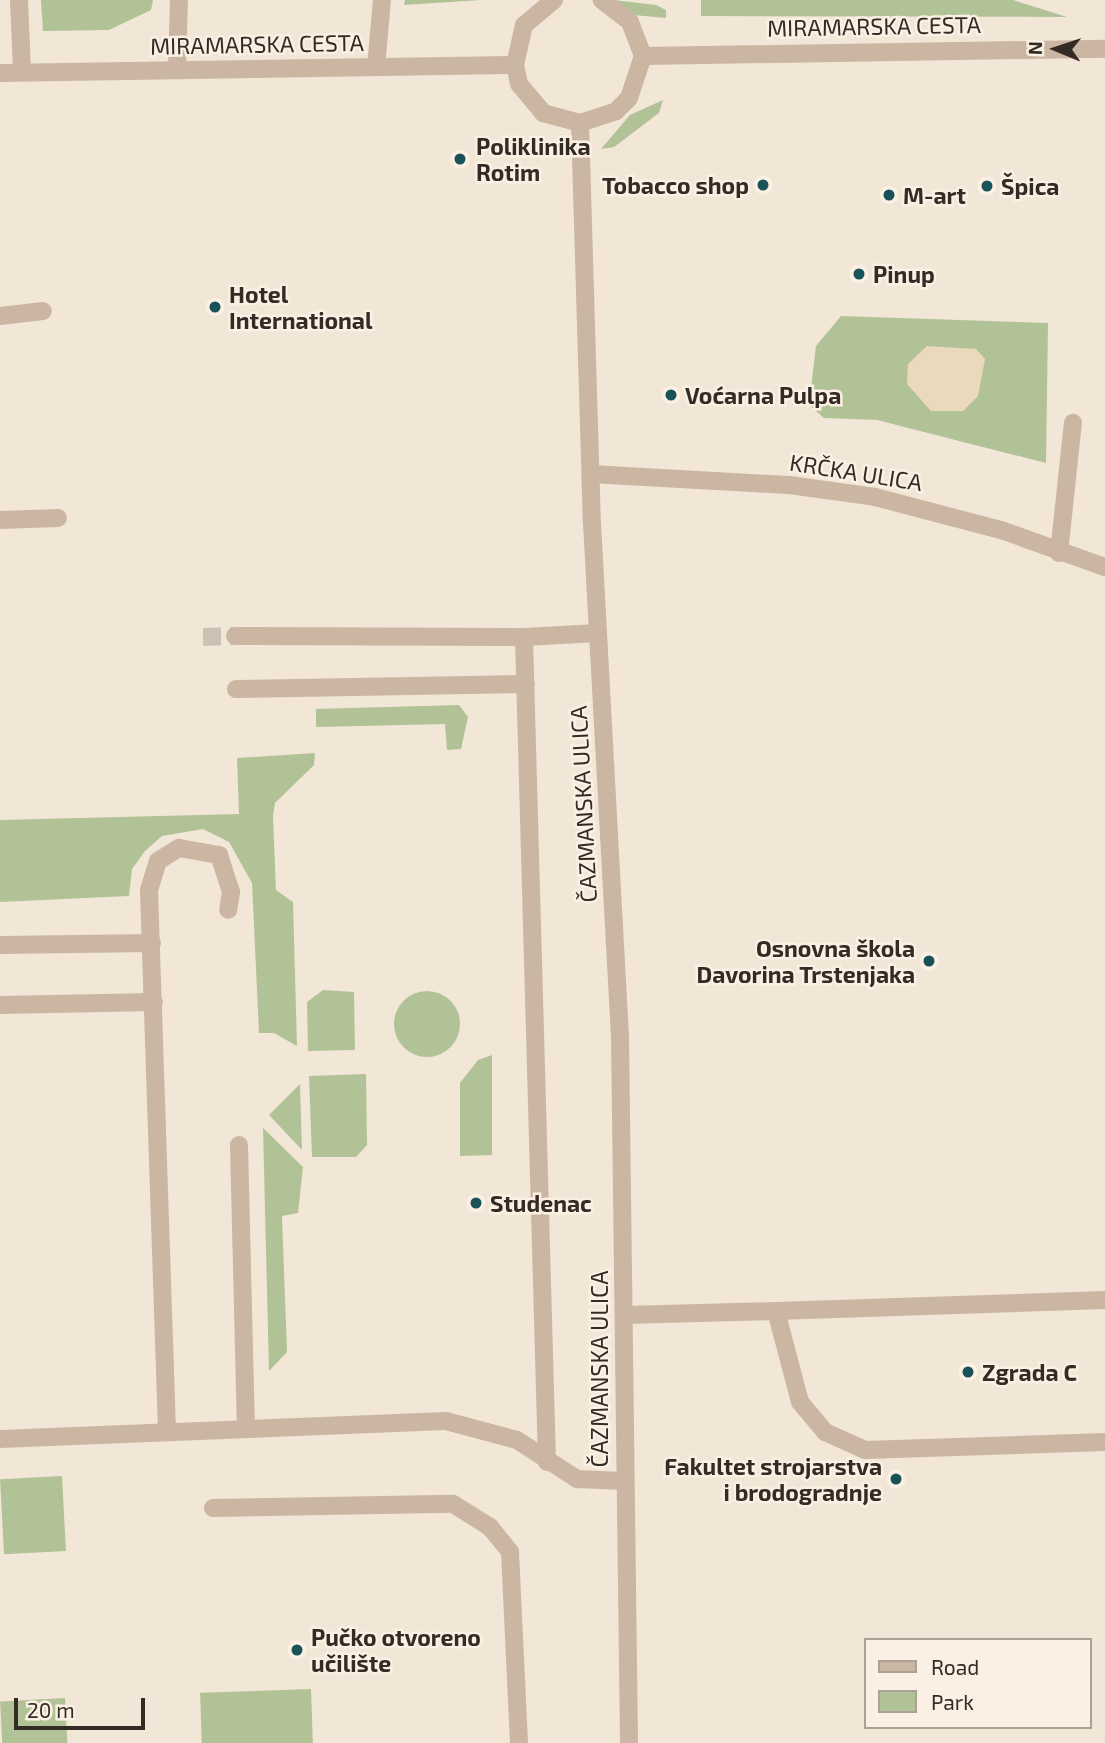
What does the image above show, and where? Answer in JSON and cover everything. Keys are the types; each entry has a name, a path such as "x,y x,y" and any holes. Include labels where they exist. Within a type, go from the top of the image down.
{"street":[{"path":"19,0 22,72"},
{"path":"177,69 179,0"},
{"path":"376,67 382,0"},
{"path":"554,0 524,24 514,65 519,84 543,113 580,123 599,120 629,98 643,56 631,22 602,0"},
{"name":"MIRAMARSKA CESTA","path":"643,56 1105,49"},
{"name":"MIRAMARSKA CESTA","path":"0,73 514,65"},
{"name":"ČAZMANSKA ULICA","path":"580,123 591,474 620,1036 629,1743"},
{"path":"0,316 43,311"},
{"path":"1059,553 1073,423"},
{"name":"KRČKA ULICA","path":"591,474 789,485 876,497 978,523 1105,567"},
{"path":"0,520 58,518"},
{"path":"235,636 524,637 598,633"},
{"path":"524,637 547,1462"},
{"path":"236,690 526,684"},
{"path":"167,1431 149,890 167,851 191,847 219,855 231,892 229,910"},
{"path":"0,945 152,943"},
{"path":"0,1005 154,1002"},
{"path":"239,1145 246,1427"},
{"path":"625,1315 1105,1300"},
{"path":"776,1311 800,1402 825,1432 865,1450 1105,1442"},
{"name":"ČAZMANSKA ULICA","path":"0,1439 446,1421 517,1440 577,1479 624,1481"},
{"path":"214,1508 453,1504 490,1527 510,1552 519,1743"}],"green space":[{"path":"41,0 153,0 151,10 109,30 43,31"},
{"path":"405,0 481,0 404,5"},
{"path":"613,0 656,5 666,10 666,18 633,15"},
{"path":"701,0 1013,0 1067,17 701,16"},
{"path":"663,100 659,113 614,147 601,149 630,115"},
{"path":"841,316 1048,323 1046,463 877,420 824,418 809,405 816,346"},
{"path":"459,705 468,717 461,749 447,750 445,724 316,727 316,709"},
{"path":"315,753 314,765 275,803 273,816 276,890 293,902 297,1046 274,1033 259,1033 252,883 229,842 203,829 162,836 145,851 132,869 129,896 0,902 0,820 239,814 237,758"},
{"path":"323,990 354,992 355,1050 308,1051 307,1002"},
{"path":"427,991 440,994 450,1001 457,1011 460,1024 457,1037 450,1047 440,1054 427,1057 414,1054 404,1047 397,1037 394,1024 397,1011 404,1001 414,994"},
{"path":"492,1055 492,1155 460,1156 460,1083 478,1060"},
{"path":"366,1074 367,1145 356,1157 312,1157 309,1076"},
{"path":"300,1084 302,1150 269,1115"},
{"path":"263,1128 303,1167 298,1213 282,1216 287,1352 269,1371"},
{"path":"62,1476 66,1551 4,1554 0,1479"},
{"path":"311,1689 313,1743 202,1743 200,1693"},
{"path":"65,1698 67,1743 2,1743 0,1701"}],"shaded area":[{"path":"927,346 976,349 985,359 978,396 963,411 931,411 907,384 908,364"}],"tunnel":[{"path":"203,637 235,636"}],"place":[{"name":"Poliklinika Rotim","path":"460,159"},
{"name":"Tobacco shop","path":"763,185"},
{"name":"Špica","path":"987,186"},
{"name":"M-art","path":"889,195"},
{"name":"Pinup","path":"859,274"},
{"name":"Hotel International","path":"215,307"},
{"name":"Voćarna Pulpa","path":"671,395"},
{"name":"Osnovna škola Davorina Trstenjaka","path":"929,961"},
{"name":"Studenac","path":"476,1203"},
{"name":"Zgrada C","path":"968,1372"},
{"name":"Fakultet strojarstva i brodogradnje","path":"896,1479"},
{"name":"Pučko otvoreno učilište","path":"297,1650"}]}
